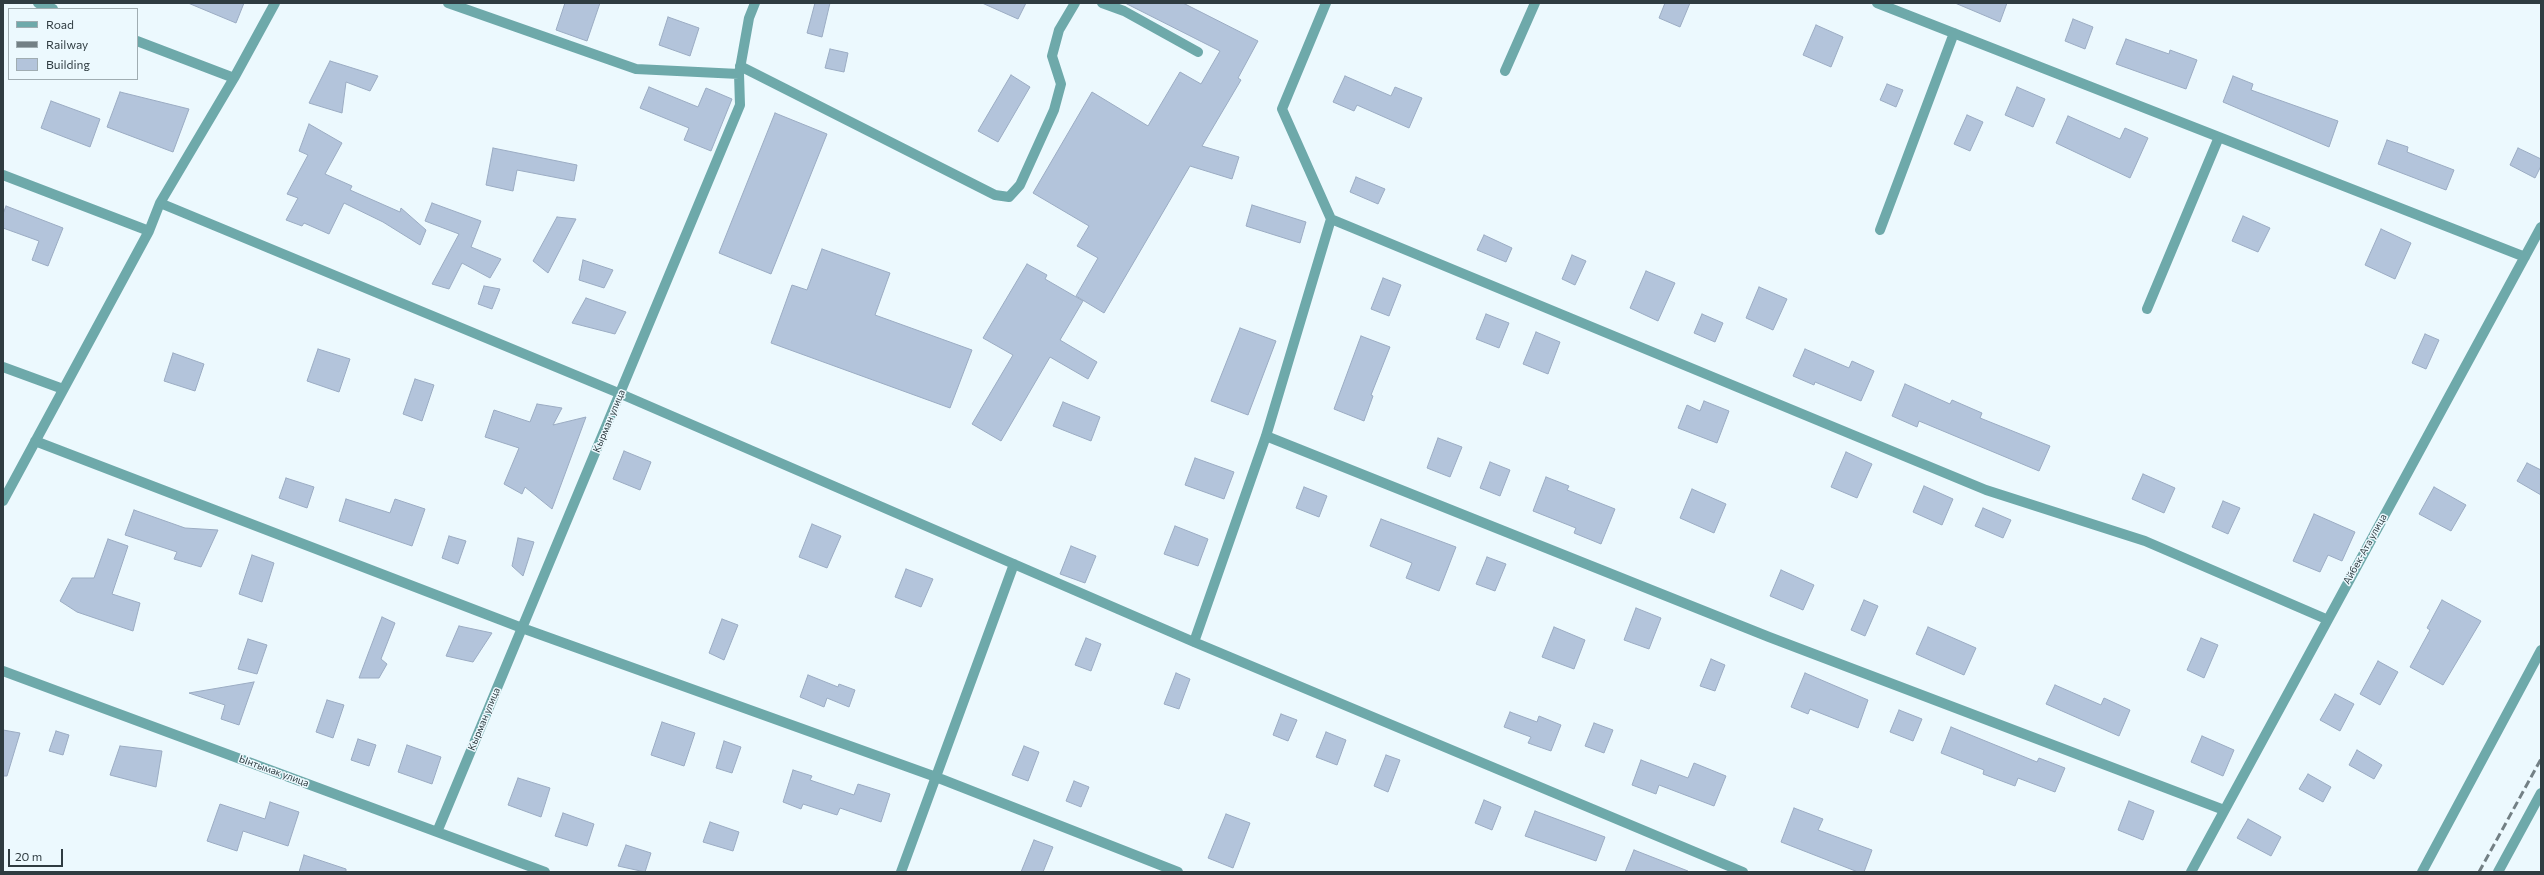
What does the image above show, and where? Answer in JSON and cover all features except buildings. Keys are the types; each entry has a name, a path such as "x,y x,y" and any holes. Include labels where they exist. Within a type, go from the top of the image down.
{"street":[{"path":"38,3 50,8"},
{"path":"3,502 149,231 160,203 234,78 275,3"},
{"path":"448,3 636,70 740,70 994,195 1009,196 1020,185 1054,110 1061,84 1052,56 1059,30 1075,3"},
{"name":"Кырман улица","path":"437,832 621,394 740,105 740,70 749,18 755,3"},
{"path":"1102,3 1124,11 1198,52"},
{"path":"1194,642 1266,436 1331,219 1282,109 1326,3"},
{"path":"1505,71 1535,3"},
{"path":"1877,3 2524,257"},
{"path":"1880,230 1954,33"},
{"path":"138,41 234,78"},
{"path":"2147,309 2219,137"},
{"path":"3,175 149,231"},
{"path":"160,203 621,394 1194,642 1743,872"},
{"path":"1331,219 1986,490 2145,541 2326,619"},
{"name":"Айбек-Ата улица","path":"2191,872 2326,619 2541,227"},
{"path":"3,367 63,389"},
{"path":"1266,436 1769,637 2224,810"},
{"path":"35,441 522,628 936,778 1178,872"},
{"path":"901,872 1014,564"},
{"path":"2422,872 2541,650"},
{"name":"Ынтымак улица","path":"3,671 545,872"},
{"path":"2498,872 2541,793"}],"railway":[{"path":"2479,872 2541,759"}]}
